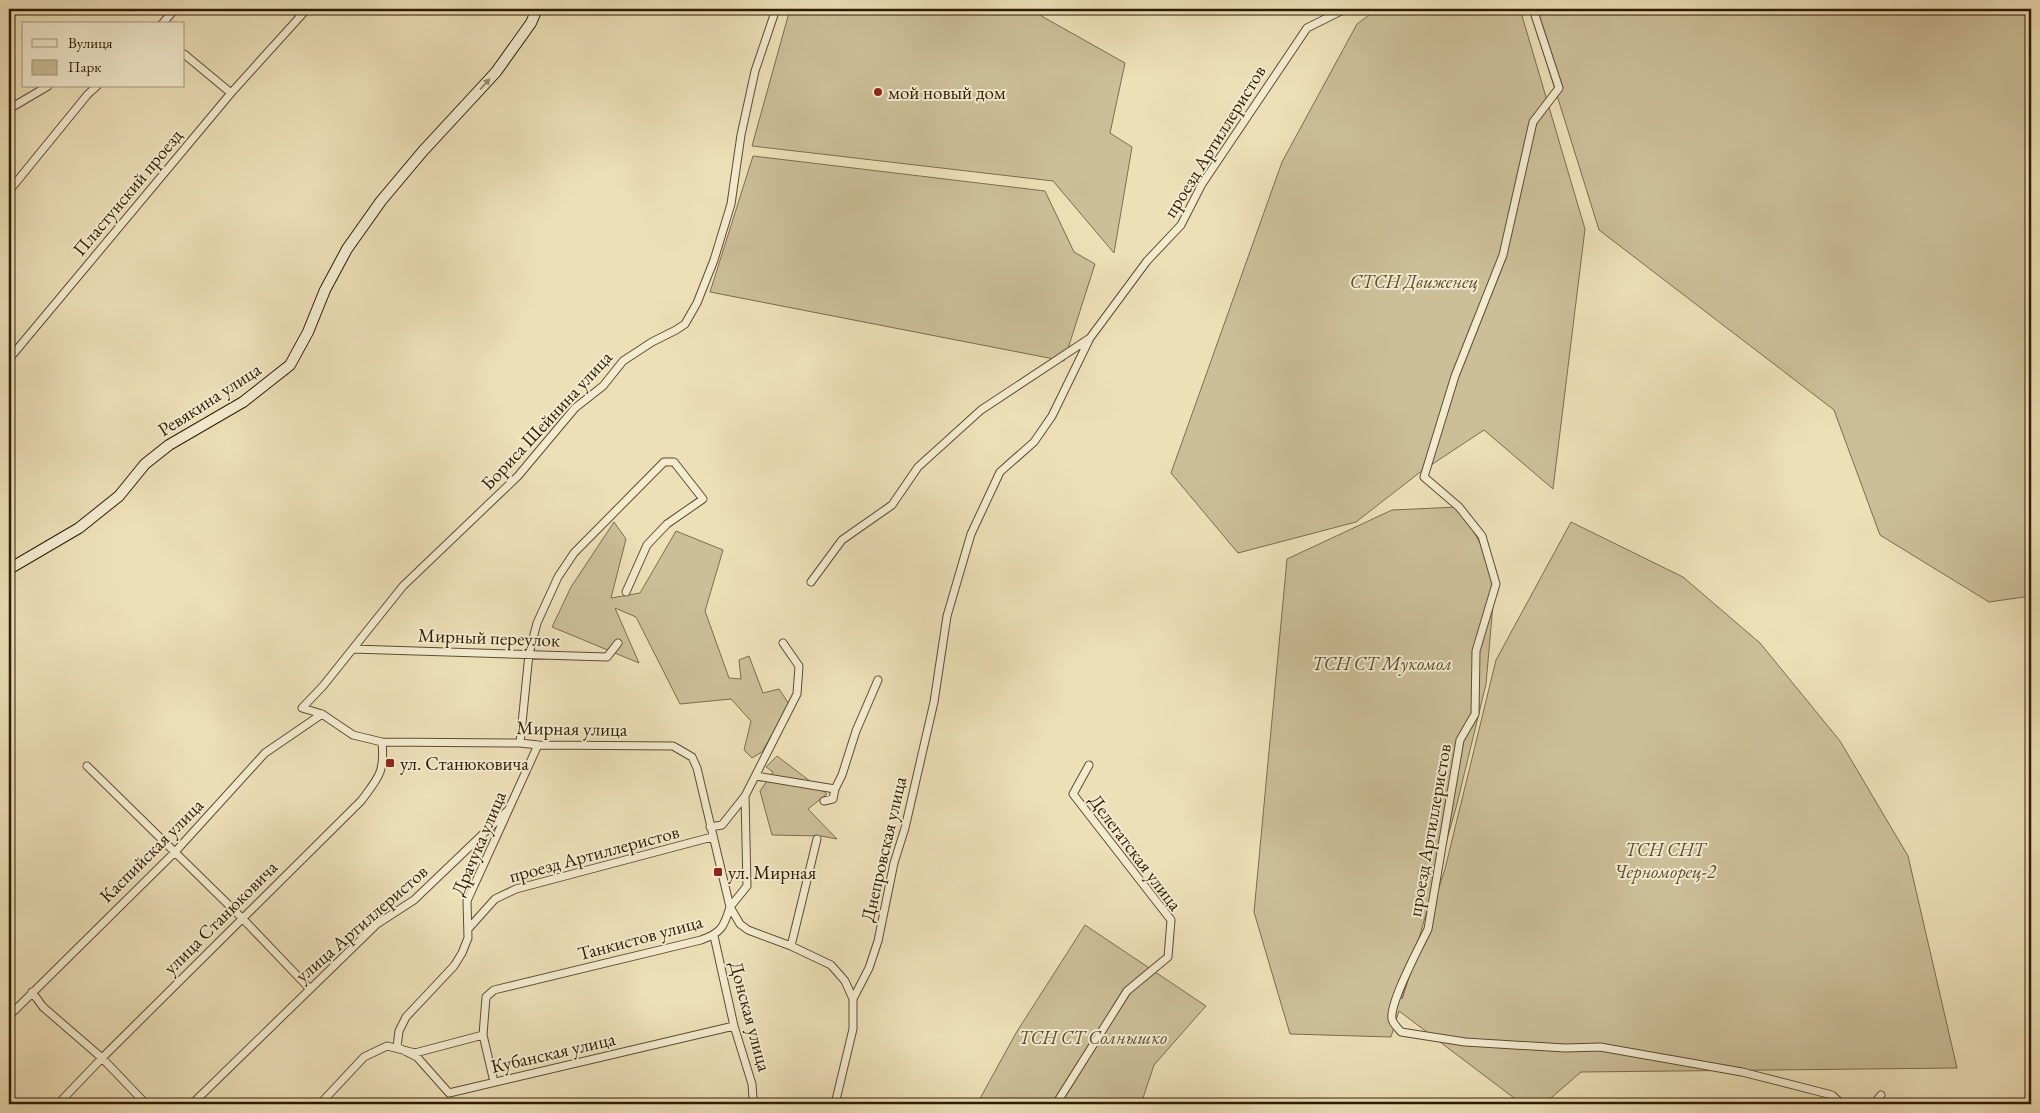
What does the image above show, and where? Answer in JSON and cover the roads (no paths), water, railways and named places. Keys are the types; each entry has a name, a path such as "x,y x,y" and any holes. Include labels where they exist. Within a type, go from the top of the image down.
{"main road":[{"name":"Ревякина улица","path":"9,569 79,528 119,496 145,464 169,445 244,402 290,365 308,332 324,290 347,249 381,201 423,151 496,72 531,23 537,9"}],"street":[{"path":"164,22 175,9"},
{"name":"Пластунский проезд","path":"9,359 231,93 307,9"},
{"name":"Бориса Шейнина улица","path":"302,708 353,650 403,586 518,476 575,408 603,386 623,361 685,324 697,303 714,260 731,204 742,134 755,71 776,9"},
{"name":"проезд Артиллеристов","path":"934,702 947,616 971,534 1000,472 1034,442 1052,416 1090,338 1147,261 1181,225 1202,184 1307,28 1345,9"},
{"name":"проезд Артиллеристов","path":"1533,9 1559,88 1533,122 1503,255 1455,376 1424,477 1459,507 1482,536 1496,584 1476,651 1475,714 1460,740 1428,930 1392,1010 1392,1021 1401,1032 1465,1042 1511,1043 1565,1048 1600,1047 1716,1067 1832,1096 1842,1104"},
{"path":"185,55 231,93"},
{"path":"9,108 44,88"},
{"path":"9,191 94,88"},
{"path":"811,582 842,540 892,505 918,467 981,410 1090,338"},
{"path":"520,742 529,654 537,623 558,577 574,553 664,462 674,462 703,499 668,524 647,545 626,592"},
{"name":"Мирный переулок","path":"353,650 607,657 618,642"},
{"path":"710,827 722,825 745,796 797,694 799,666 783,643"},
{"path":"824,801 833,799 856,731 878,680"},
{"name":"Днепровская улица","path":"853,999 869,968 878,941 894,863 905,828 934,702"},
{"name":"Мирная улица","path":"302,708 322,714 353,734 382,742 520,742 538,745 674,746 692,757 697,768 730,907"},
{"name":"Каспийская улица","path":"9,1016 175,852 266,753 322,714"},
{"name":"улица Станюковича","path":"58,1104 361,801 379,777 384,761 382,742"},
{"name":"Драчука улица","path":"469,928 467,901 538,745"},
{"name":"Делегатская улица","path":"1056,1104 1128,991 1168,957 1171,920 1073,794 1089,765"},
{"path":"88,766 242,918 309,988"},
{"path":"756,776 835,789"},
{"name":"Танкистов улица","path":"483,1035 486,997 494,990 714,936 725,925 730,907 747,886 745,796"},
{"name":"улица Артиллеристов","path":"192,1104 309,988 378,924 414,900 510,809"},
{"name":"проезд Артиллеристов","path":"469,928 495,899 516,889 712,837"},
{"path":"730,907 740,924 748,930 791,946 817,839"},
{"path":"397,1047 399,1031 406,1017 458,959 468,938 469,928"},
{"name":"Донская улица","path":"714,936 734,1026 752,1084 753,1098 750,1104"},
{"name":"Днепровская улица","path":"791,946 832,965 845,981 853,999 853,1029 835,1104"},
{"path":"32,992 43,1007 102,1058 146,1104"},
{"name":"Кубанская улица","path":"397,1047 416,1057 449,1093 734,1026"},
{"path":"320,1104 364,1057 387,1046 415,1052 483,1035 494,1082"},
{"path":"1874,1104 1880,1095"}],"place":[{"name":"мой новый дом","path":"878,92"},
{"name":"ул. Станюковича","path":"390,763"},
{"name":"ул. Мирная","path":"718,872"}],"park label":[{"name":"СТСН Движенец","path":"1414,281"},
{"name":"ТСН СТ Мукомол","path":"1382,663"},
{"name":"ТСН СНТ Черноморец-2","path":"1665,860"},
{"name":"ТСН СТ Солнышко","path":"1093,1037"}]}
